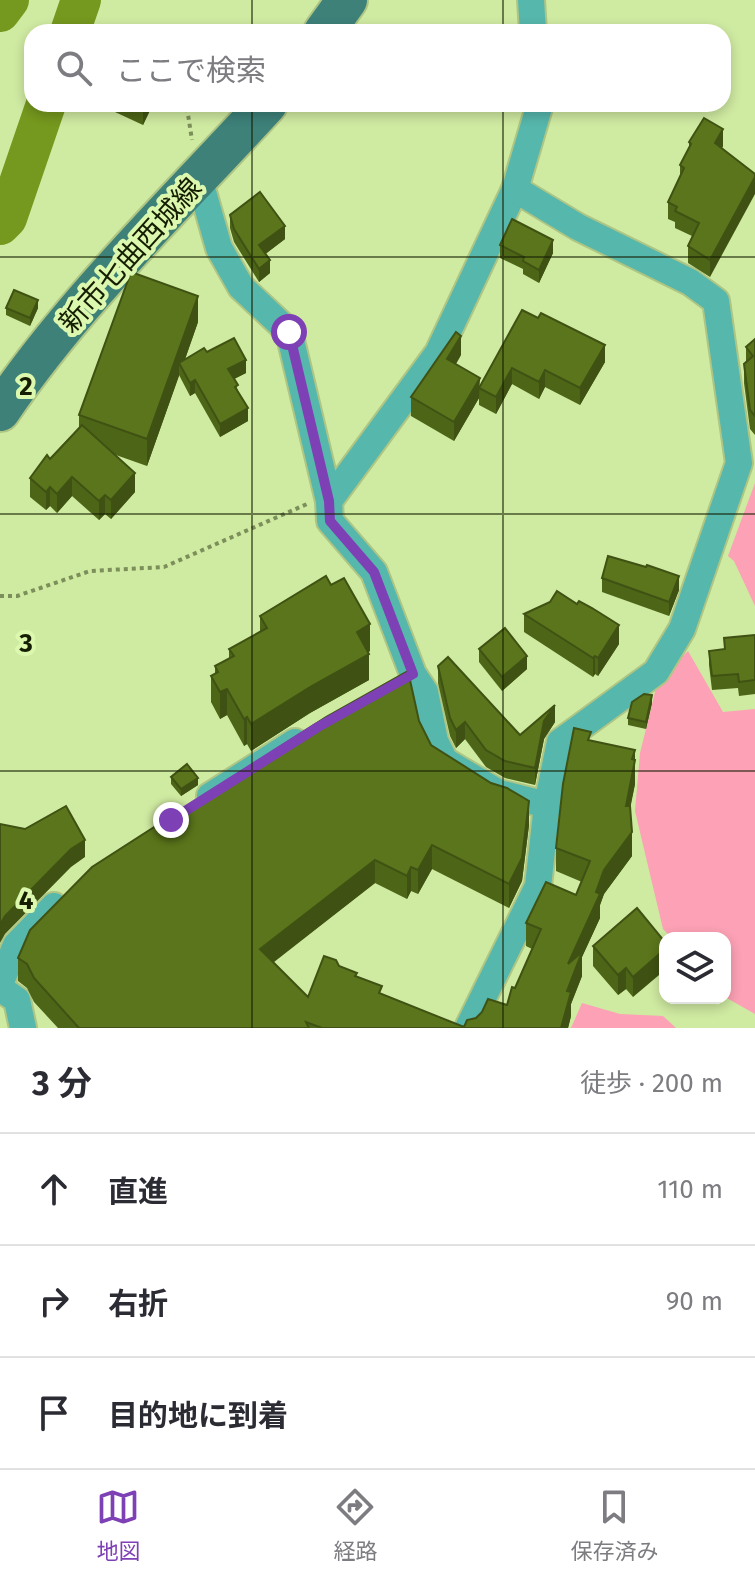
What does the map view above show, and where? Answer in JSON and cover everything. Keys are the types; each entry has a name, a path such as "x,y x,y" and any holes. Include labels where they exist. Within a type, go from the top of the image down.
{"main road":[{"path":"330,24 347,0"},
{"name":"新市七曲西城線","path":"0,411 25,373 80,309 260,112"}],"street":[{"path":"531,0 532,24"},
{"path":"329,501 438,353 515,189 538,112"},
{"path":"199,178 219,248 241,287 289,332 329,501 330,521 374,572 413,674 425,692 435,741 445,761 499,793 547,805"},
{"path":"468,1028 538,886 547,805 560,742 656,672 682,629 739,463 716,301 690,282 578,227 515,189"},
{"path":"386,689 413,674"},
{"path":"184,812 318,727"},
{"path":"23,1028 17,1000 0,986 16,945 71,889"}],"path":[{"path":"0,596 17,596 90,571 164,567 310,502 329,501"}],"shaded area":[{"path":"755,483 755,606 734,561 728,556"},
{"path":"688,651 723,712 755,709 755,1014 731,1000 731,932 666,932 663,929 635,811 640,753 658,680"},
{"path":"582,1003 620,1014 663,1016 676,1028 571,1028"}],"building":[{"path":"704,118 723,129 715,143 755,174 710,260 688,246 699,223 675,211 677,207 668,202 684,168 680,165 691,144 689,142"},
{"path":"260,192 285,226 259,245 270,260 259,269 234,229 230,215"},
{"path":"512,219 553,240 539,270 523,261 524,257 500,245"},
{"path":"131,272 198,296 147,439 79,415"},
{"path":"14,290 38,300 30,318 6,308"},
{"path":"522,310 538,318 541,313 605,345 580,388 545,370 539,382 512,368 496,397 479,388"},
{"path":"456,332 461,336 447,359 480,378 454,422 411,397"},
{"path":"234,338 246,360 228,369 248,408 220,424 195,380 190,383 179,363 204,348 207,352"},
{"path":"755,339 755,416 750,410 744,364 753,356 746,347"},
{"path":"82,425 135,473 111,500 105,495 99,501 72,477 57,494 50,487 46,492 30,478 47,455 50,459"},
{"path":"608,556 679,576 669,602 602,578"},
{"path":"326,576 331,585 344,578 370,624 357,632 369,654 251,724 247,717 244,719 227,689 220,692 211,676 218,672 215,666 234,656 229,649 267,628 260,616"},
{"path":"557,591 619,625 598,658 593,658 524,614 550,602"},
{"path":"505,628 527,656 502,677 479,649"},
{"path":"755,635 755,680 739,682 738,674 712,676 709,651 725,649 724,638"},
{"path":"448,657 520,735 555,705 544,721 535,768 505,761 486,750 465,722 456,730 450,718 438,666"},
{"path":"408,671 419,721 431,745 491,783 529,801 522,858 509,884 432,845 418,870 411,867 407,876 375,860 260,949 308,997 324,956 357,973 355,976 382,986 379,993 464,1027 467,1020 476,1018 482,1012 488,999 507,1005 512,987 515,988 541,929 526,923 546,882 576,895 590,861 556,848 563,784 574,728 591,732 588,740 635,750 626,806 630,806 632,832 604,870 596,892 600,894 568,964 582,952 567,991 571,992 561,1028 322,1028 306,1022 309,1028 79,1028 34,978 27,964 18,958 30,930 92,867 218,786 220,788 270,760 267,755 326,717"},
{"path":"644,694 652,695 646,722 628,718 632,702"},
{"path":"187,764 198,778 181,789 171,777"},
{"path":"66,806 85,840 71,849 5,916 0,925 0,824 25,829"},
{"path":"637,908 659,935 659,954 633,977 626,968 618,975 593,946"}],"waterway":[{"path":"0,12 9,0"},
{"path":"73,24 81,0"},
{"path":"0,225 7,218 43,112"}],"route":[{"path":"171,820 318,727 413,674 374,572 330,521 329,501 289,332"}]}
